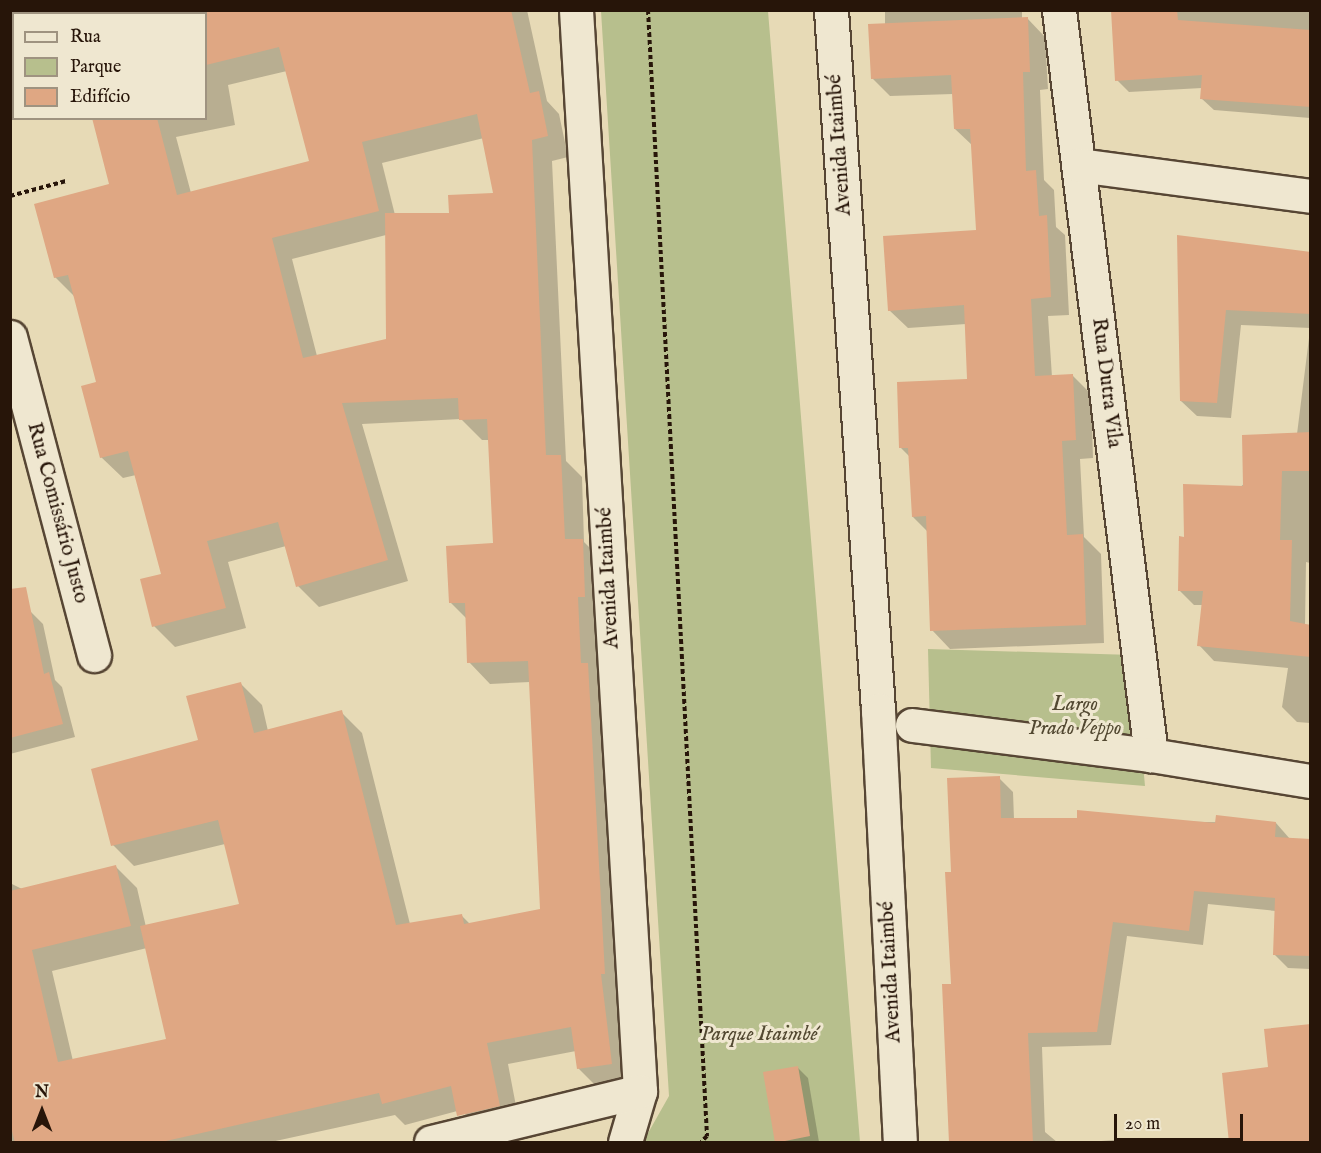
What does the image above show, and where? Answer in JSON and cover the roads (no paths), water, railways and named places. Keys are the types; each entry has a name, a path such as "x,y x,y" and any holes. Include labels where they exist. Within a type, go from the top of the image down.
{"street":[{"name":"Avenida Itaimbé","path":"576,10 640,1091 625,1143"},
{"name":"Avenida Itaimbé","path":"831,10 878,710 900,1143"},
{"name":"Rua Dutra Vila","path":"1059,10 1151,755"},
{"path":"1079,165 1311,196"},
{"name":"Rua Comissário Justo","path":"10,337 94,655"},
{"path":"912,725 1151,755 1311,781"},
{"path":"431,1143 640,1091"}],"park label":[{"name":"Largo Prado Veppo","path":"1075,717"},
{"name":"Parque Itaimbé","path":"759,1035"}]}
